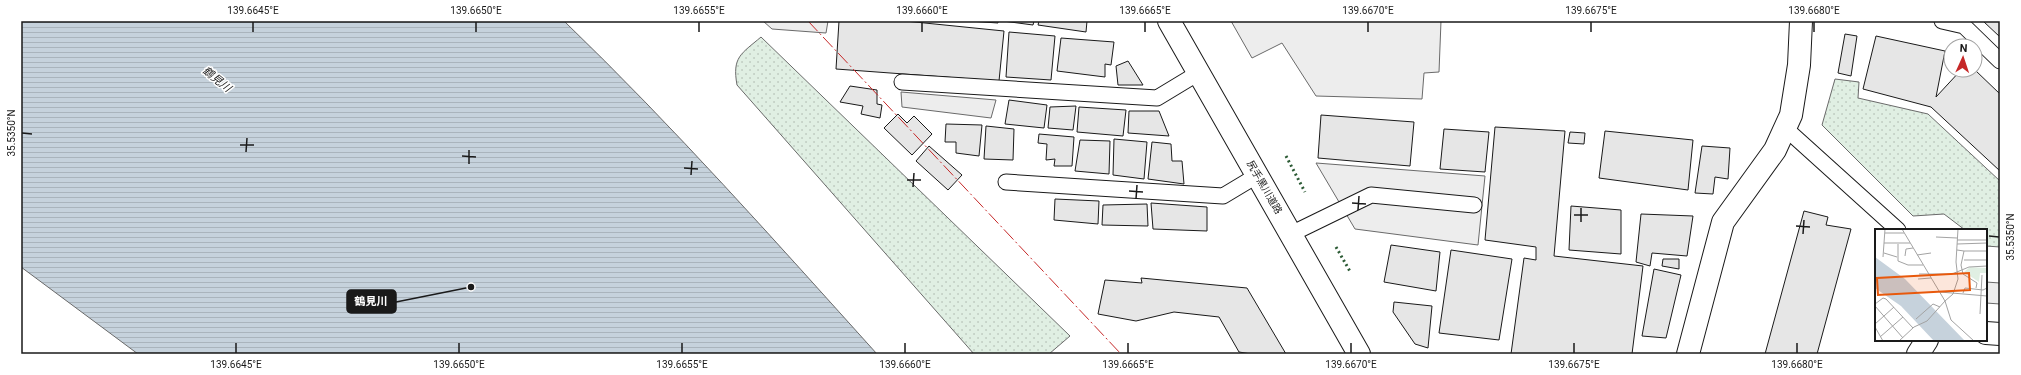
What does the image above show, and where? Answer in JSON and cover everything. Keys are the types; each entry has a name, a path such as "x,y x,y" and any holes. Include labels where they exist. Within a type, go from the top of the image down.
{"street":[{"name":"尻手黒川道路","path":"1169,21 1200,72 1359,354"},
{"path":"1688,354 1723,222 1775,150 1790,115 1799,66 1801,21"},
{"path":"1987,333 2000,334"},
{"path":"1918,354 1926,341"}],"lane":[{"path":"1942,21 1964,26 2000,61"},
{"path":"902,82 1157,98 1200,72"},
{"path":"1785,128 1897,229"},
{"path":"1006,182 1223,196 1258,175"},
{"path":"1291,234 1371,195 1474,205"}],"green space":[{"path":"761,37 1070,336 1049,354 974,354 737,85 737,62 743,52"},
{"path":"1835,79 1859,82 1858,98 1928,114 2000,181 2000,247 1987,246 1987,229 1964,229 1944,214 1913,216 1822,125"}],"shaded area":[{"path":"763,21 828,21 826,33 772,29"},
{"path":"1231,21 1441,21 1439,72 1424,73 1422,99 1316,96 1282,43 1252,58"},
{"path":"901,92 996,100 991,118 902,107"},
{"path":"1316,163 1485,176 1478,245 1355,229"},
{"path":"1987,282 2000,283 2000,304 1987,303"}],"water":[{"path":"21,21 564,21 684,143 877,354 138,354 21,267"}],"building":[{"path":"839,21 905,21 1004,31 999,81 836,69"},
{"path":"969,21 998,21 998,23"},
{"path":"1003,21 1034,21 1033,25"},
{"path":"1039,21 1087,21 1086,32 1038,25"},
{"path":"1983,21 2000,21 2000,37"},
{"path":"1009,32 1055,36 1051,80 1006,77"},
{"path":"1845,34 1857,36 1851,76 1838,73"},
{"path":"1876,36 1943,51 1943,61 1936,97 1954,78 1983,78 2000,94 2000,171 1931,107 1863,89"},
{"path":"1061,38 1114,42 1111,65 1105,64 1105,77 1057,71"},
{"path":"1128,61 1143,85 1118,85 1116,66"},
{"path":"850,86 877,90 877,104 882,105 880,118 861,114 863,106 840,102"},
{"path":"1009,100 1047,105 1044,128 1005,124"},
{"path":"1076,106 1073,130 1048,128 1050,107"},
{"path":"1079,107 1126,110 1123,136 1077,132"},
{"path":"1129,111 1159,111 1169,136 1128,133"},
{"path":"898,114 907,123 914,116 932,134 912,155 884,128"},
{"path":"1321,115 1414,122 1410,166 1318,158"},
{"path":"946,124 982,125 979,156 956,153 956,142 945,142"},
{"path":"986,126 1014,129 1013,160 984,159"},
{"path":"1495,127 1565,131 1554,256 1643,266 1632,354 1511,354 1524,258 1536,260 1536,247 1485,240"},
{"path":"1444,129 1489,132 1485,172 1440,169"},
{"path":"1605,131 1693,140 1688,190 1599,178"},
{"path":"1570,132 1585,133 1584,144 1568,143"},
{"path":"1039,134 1074,137 1072,166 1054,166 1055,159 1046,160 1047,144 1038,143"},
{"path":"1114,139 1147,142 1144,179 1113,175"},
{"path":"1080,140 1110,141 1109,174 1075,171"},
{"path":"1152,142 1171,144 1172,161 1182,161 1184,184 1148,179"},
{"path":"929,146 962,175 948,190 916,161"},
{"path":"1702,146 1730,148 1728,179 1715,177 1713,194 1695,193"},
{"path":"1055,199 1099,201 1098,224 1054,220"},
{"path":"1151,203 1207,207 1207,231 1153,229"},
{"path":"1147,204 1148,226 1102,225 1103,205"},
{"path":"1571,206 1621,210 1621,254 1569,250"},
{"path":"1804,211 1828,217 1826,225 1851,229 1817,354 1765,354"},
{"path":"1641,214 1693,216 1687,256 1652,253 1650,266 1636,262"},
{"path":"1391,245 1440,252 1436,291 1384,282"},
{"path":"1451,250 1512,259 1499,340 1439,333"},
{"path":"1663,259 1679,259 1679,269 1662,266"},
{"path":"1654,269 1681,275 1666,338 1642,336"},
{"path":"1141,278 1247,288 1286,354 1251,354 1239,352 1219,317 1174,312 1136,321 1098,314 1105,280 1142,283"},
{"path":"1394,302 1432,306 1428,348 1415,344 1393,312"}],"hedge":[{"path":"1286,156 1305,192"},
{"path":"1336,247 1351,273"}],"power":[{"path":"808,21 1121,354"}],"place":[{"name":"鶴見川","path":"471,287"}]}
